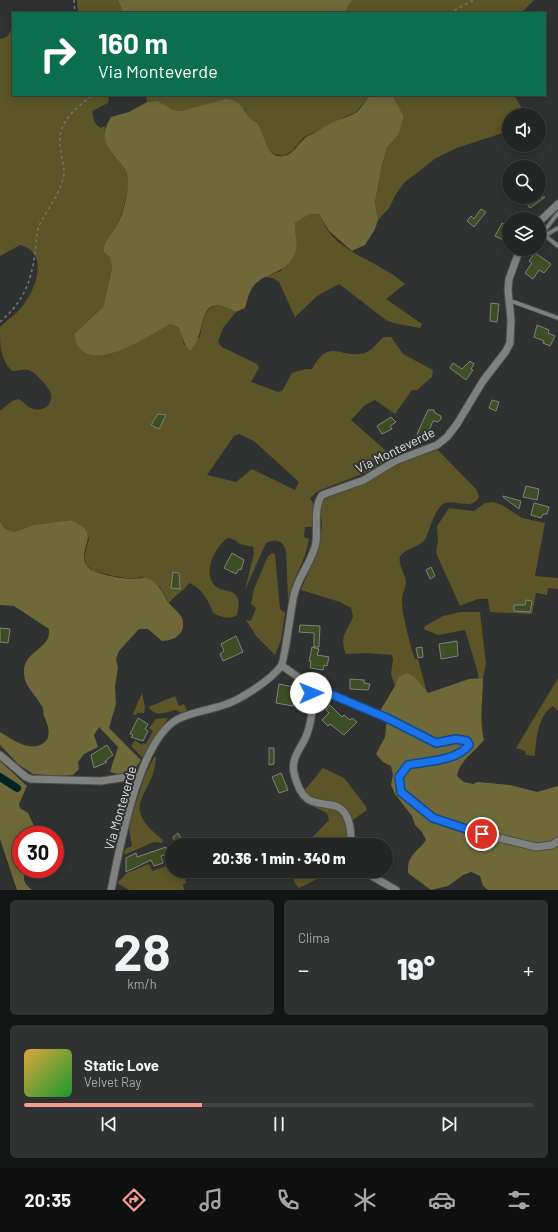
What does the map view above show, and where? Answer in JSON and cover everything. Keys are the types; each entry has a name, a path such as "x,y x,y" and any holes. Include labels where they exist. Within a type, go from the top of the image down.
{"street":[{"path":"546,215 558,204"},
{"name":"Via Monteverde","path":"111,890 126,823 140,775 161,735 173,722 182,717 236,701 262,683 282,666 294,594 316,544 319,500 322,495 364,480 395,461 437,445 447,437 483,381 506,352 510,343 511,332 507,294 509,279 517,256"},
{"path":"282,666 311,689 316,688 387,718 436,743 456,739 467,741 469,745 466,748 450,757 408,765 399,777 401,792 433,818 470,831 536,847 552,845 558,841"},
{"path":"311,689 312,713 309,726 293,764 294,772 304,798 340,809 346,815 350,824 351,838"},
{"path":"0,754 26,777 31,779 101,781 140,775"},
{"path":"375,878 396,890"}],"lane":[{"path":"558,213 547,226 546,235 552,243 558,246"},
{"path":"546,235 558,228"},
{"path":"508,303 514,302 558,318"}],"path":[{"path":"74,0 75,12"},
{"path":"451,12 474,0"},
{"path":"0,322 14,310 27,288 34,262 38,228 61,184 64,172 59,137 63,124 78,106 91,96"}],"shaded area":[{"path":"77,0 118,0 123,12 78,12"},
{"path":"118,0 354,0 348,6 345,12 123,12"},
{"path":"354,0 534,0 522,12 345,12 348,6"},
{"path":"12,25 12,96 108,96 108,103 92,111 93,119 99,127 101,128 105,126 107,144 126,171 128,177 127,194 119,221 105,243 103,251 110,258 112,268 103,307 74,334 162,328 170,324 178,327 182,335 184,345 200,337 204,320 209,309 214,306 220,306 236,312 223,328 218,342 222,347 257,364 259,368 251,382 278,392 282,391 292,373 312,369 318,359 324,354 330,351 349,354 365,353 384,337 391,337 403,354 433,370 432,377 417,390 412,390 395,414 375,400 365,405 351,420 393,457 370,471 318,491 310,498 313,503 312,527 305,527 304,537 309,539 288,599 286,551 283,544 276,540 266,543 245,590 254,553 253,547 240,544 235,540 228,538 215,553 210,567 211,581 218,588 235,594 238,599 237,615 228,618 213,613 201,591 189,583 169,603 159,586 142,577 132,579 94,571 87,566 84,557 89,539 86,530 80,524 71,520 33,525 14,532 5,529 0,521 0,411 12,401 19,399 28,406 38,410 47,406 51,401 50,391 38,376 28,370 12,371 5,361 1,345 0,327 19,311 26,301 35,283 38,264 30,249 20,245 0,256 0,39 7,36","holes":["239,434 254,441 299,482 295,490 252,469 236,482 207,475 234,436"]},
{"path":"146,96 369,96 356,112 304,137 292,151 284,156 274,154 267,148 261,130 256,122 248,118 245,109 225,99 199,108 184,111 173,110 158,103 147,102"},
{"path":"369,96 393,96 404,116 399,134 387,148 375,202 378,220 375,229 365,245 352,251 329,231 319,214 310,214 295,223 296,251 287,265 261,279 256,284 250,292 245,308 236,312 223,306 214,306 208,309 204,316 196,343 190,351 184,343 178,327 170,324 116,352 102,355 89,354 79,348 74,334 103,307 112,268 110,258 103,251 107,240 115,228 124,209 127,191 128,180 126,172 107,146 105,138 106,128 111,117 129,112 147,102 157,101 173,110 182,111 225,99 239,104 249,117 257,123 269,150 273,154 277,156 284,156 288,155 306,137 328,124 357,112"},
{"path":"393,96 515,96 522,108 502,108 502,133 457,148 436,158 404,183 396,194 389,208 378,220 375,202 382,165 387,148 399,134 404,116"},
{"path":"310,214 319,214 328,231 345,247 396,277 405,284 386,299 422,324 420,328 393,323 386,320 339,284 317,296 295,317 279,282 273,278 263,277 281,271 296,241 294,232 295,223"},
{"path":"437,449 476,489 479,497 476,501 468,504 449,502 441,506 438,509 424,541 404,552 400,558 400,565 405,575 406,582 402,599 405,620 413,654 415,659 418,659 427,693 415,677 398,677 395,686 391,674 393,660 392,655 367,653 346,654 343,639 353,617 351,608 340,602 301,590 317,552 322,526 320,507 325,499 365,483 393,466"},
{"path":"493,502 502,505 522,518 545,523 535,576 558,578 558,589 548,588 547,595 536,593 532,614 490,612 488,599 478,599 460,606 436,553 438,540 437,526 449,508 474,511 485,503"},
{"path":"71,520 81,525 86,530 88,536 84,560 90,569 114,577 130,579 146,578 151,580 159,587 168,602 182,618 183,628 181,632 171,640 162,641 148,629 139,629 119,651 116,659 118,668 115,686 116,704 109,728 141,760 133,772 118,774 110,772 118,747 99,727 94,735 98,747 84,754 78,762 79,769 73,775 60,776 33,774 18,764 0,745 0,732 26,746 37,746 42,744 48,738 49,731 43,708 24,678 24,667 26,661 45,642 48,637 49,629 14,606 0,605 0,521 5,529 14,532 33,525"},
{"path":"272,553 275,554 280,609 285,613 281,640 275,655 256,636 246,620 251,621 256,608 251,604 254,589 268,556"},
{"path":"461,612 480,612 486,664 483,678 478,678 478,673 465,630 438,635 424,629 425,626 443,616"},
{"path":"407,673 415,677 428,693 469,679 483,678 481,717 484,740 464,761 458,771 457,776 464,782 473,784 478,782 510,785 537,792 558,786 558,890 488,890 483,886 480,876 471,872 463,875 448,886 431,890 408,873 409,862 413,854 426,840 422,832 415,825 412,816 395,794 391,785 393,775 391,766 383,762 376,754 385,737 387,718 380,711 395,686 398,677"},
{"path":"558,678 558,711 553,706 544,715 539,728 535,756 526,755 525,751 516,748"},
{"path":"142,693 145,707 144,713 138,713 135,715 133,714"},
{"path":"175,696 179,706 184,704 187,711 181,713 176,710 158,713 151,710 149,707 151,706"},
{"path":"168,718 143,758 131,746 135,740 142,745 143,743 146,744 153,731 149,728 156,719"},
{"path":"154,757 156,757 154,771 141,800 140,808 142,817 149,827 163,840 162,843 154,842 124,855 125,849 132,846 129,828 130,822 145,775"},
{"path":"0,761 27,786 19,804 20,808 28,813 34,826 12,826 12,875 0,839"},
{"path":"323,768 344,778 365,805 367,810 351,821 346,808 303,792"},
{"path":"308,804 328,807 335,809 340,813 346,825 348,838 312,838 329,820 327,813"},
{"path":"149,864 152,871 165,866 165,878 185,878 186,883 183,884 184,890 129,890 117,883 127,873"},
{"path":"13,878 24,878 24,881 32,890 17,890"},
{"path":"293,878 319,878 299,888"}],"building":[{"path":"527,204 535,204 530,208"},
{"path":"481,209 486,212 474,227 467,221 471,216 474,219"},
{"path":"502,223 502,240 495,236"},
{"path":"533,256 539,256 551,264 544,273 539,270 533,279 525,273 532,263 529,261"},
{"path":"491,303 499,304 497,322 490,321"},
{"path":"537,325 549,330 548,333 555,336 550,346 543,343 544,341 534,337"},
{"path":"470,361 474,364 471,369 473,370 466,380 450,368 453,363 462,369"},
{"path":"492,400 499,402 496,411 489,408"},
{"path":"428,410 434,410 435,413 441,416 441,419 438,422 433,421 426,438 417,434"},
{"path":"158,414 166,415 159,429 151,425"},
{"path":"391,417 396,422 390,426 392,429 382,434 377,426"},
{"path":"526,486 539,489 537,500 523,497"},
{"path":"503,497 521,501 519,509"},
{"path":"534,503 549,507 547,514 543,514 541,518 531,515"},
{"path":"232,553 244,560 241,570 239,569 236,574 224,568"},
{"path":"431,567 435,576 430,579 426,570"},
{"path":"173,572 179,573 180,589 171,588"},
{"path":"526,600 532,601 530,612 514,611 514,605 525,605"},
{"path":"300,625 320,626 319,647 314,647 314,633 299,632"},
{"path":"0,628 10,629 8,643 0,642"},
{"path":"236,636 243,652 223,661 220,654 224,651 221,644"},
{"path":"457,641 458,656 441,659 439,644"},
{"path":"312,647 319,649 317,655 329,657 327,666 324,665 323,670 310,668 311,661 309,661"},
{"path":"422,647 423,657 418,658 416,648"},
{"path":"350,679 364,680 364,683 370,684 368,690 350,689"},
{"path":"279,684 298,688 293,706 276,703"},
{"path":"330,705 342,717 344,715 350,720 352,718 357,722 344,735 330,724 328,726 322,720 329,713 326,710"},
{"path":"138,718 148,724 145,729 148,731 143,741 131,737 133,735 130,734"},
{"path":"107,745 113,755 105,761 107,762 94,768 91,755"},
{"path":"269,748 274,748 274,764 269,765"},
{"path":"281,773 288,790 279,793 272,777"},
{"path":"178,833 181,838 173,838"},
{"path":"165,847 165,855 161,856 163,863 154,866 151,860 126,872 126,858 136,853 137,857"}],"waterway":[{"path":"0,777 17,788"}],"route":[{"path":"311,693 311,689 316,688 387,718 436,743 456,739 467,741 469,745 466,748 450,757 408,765 399,777 401,792 433,818 482,834"}]}
